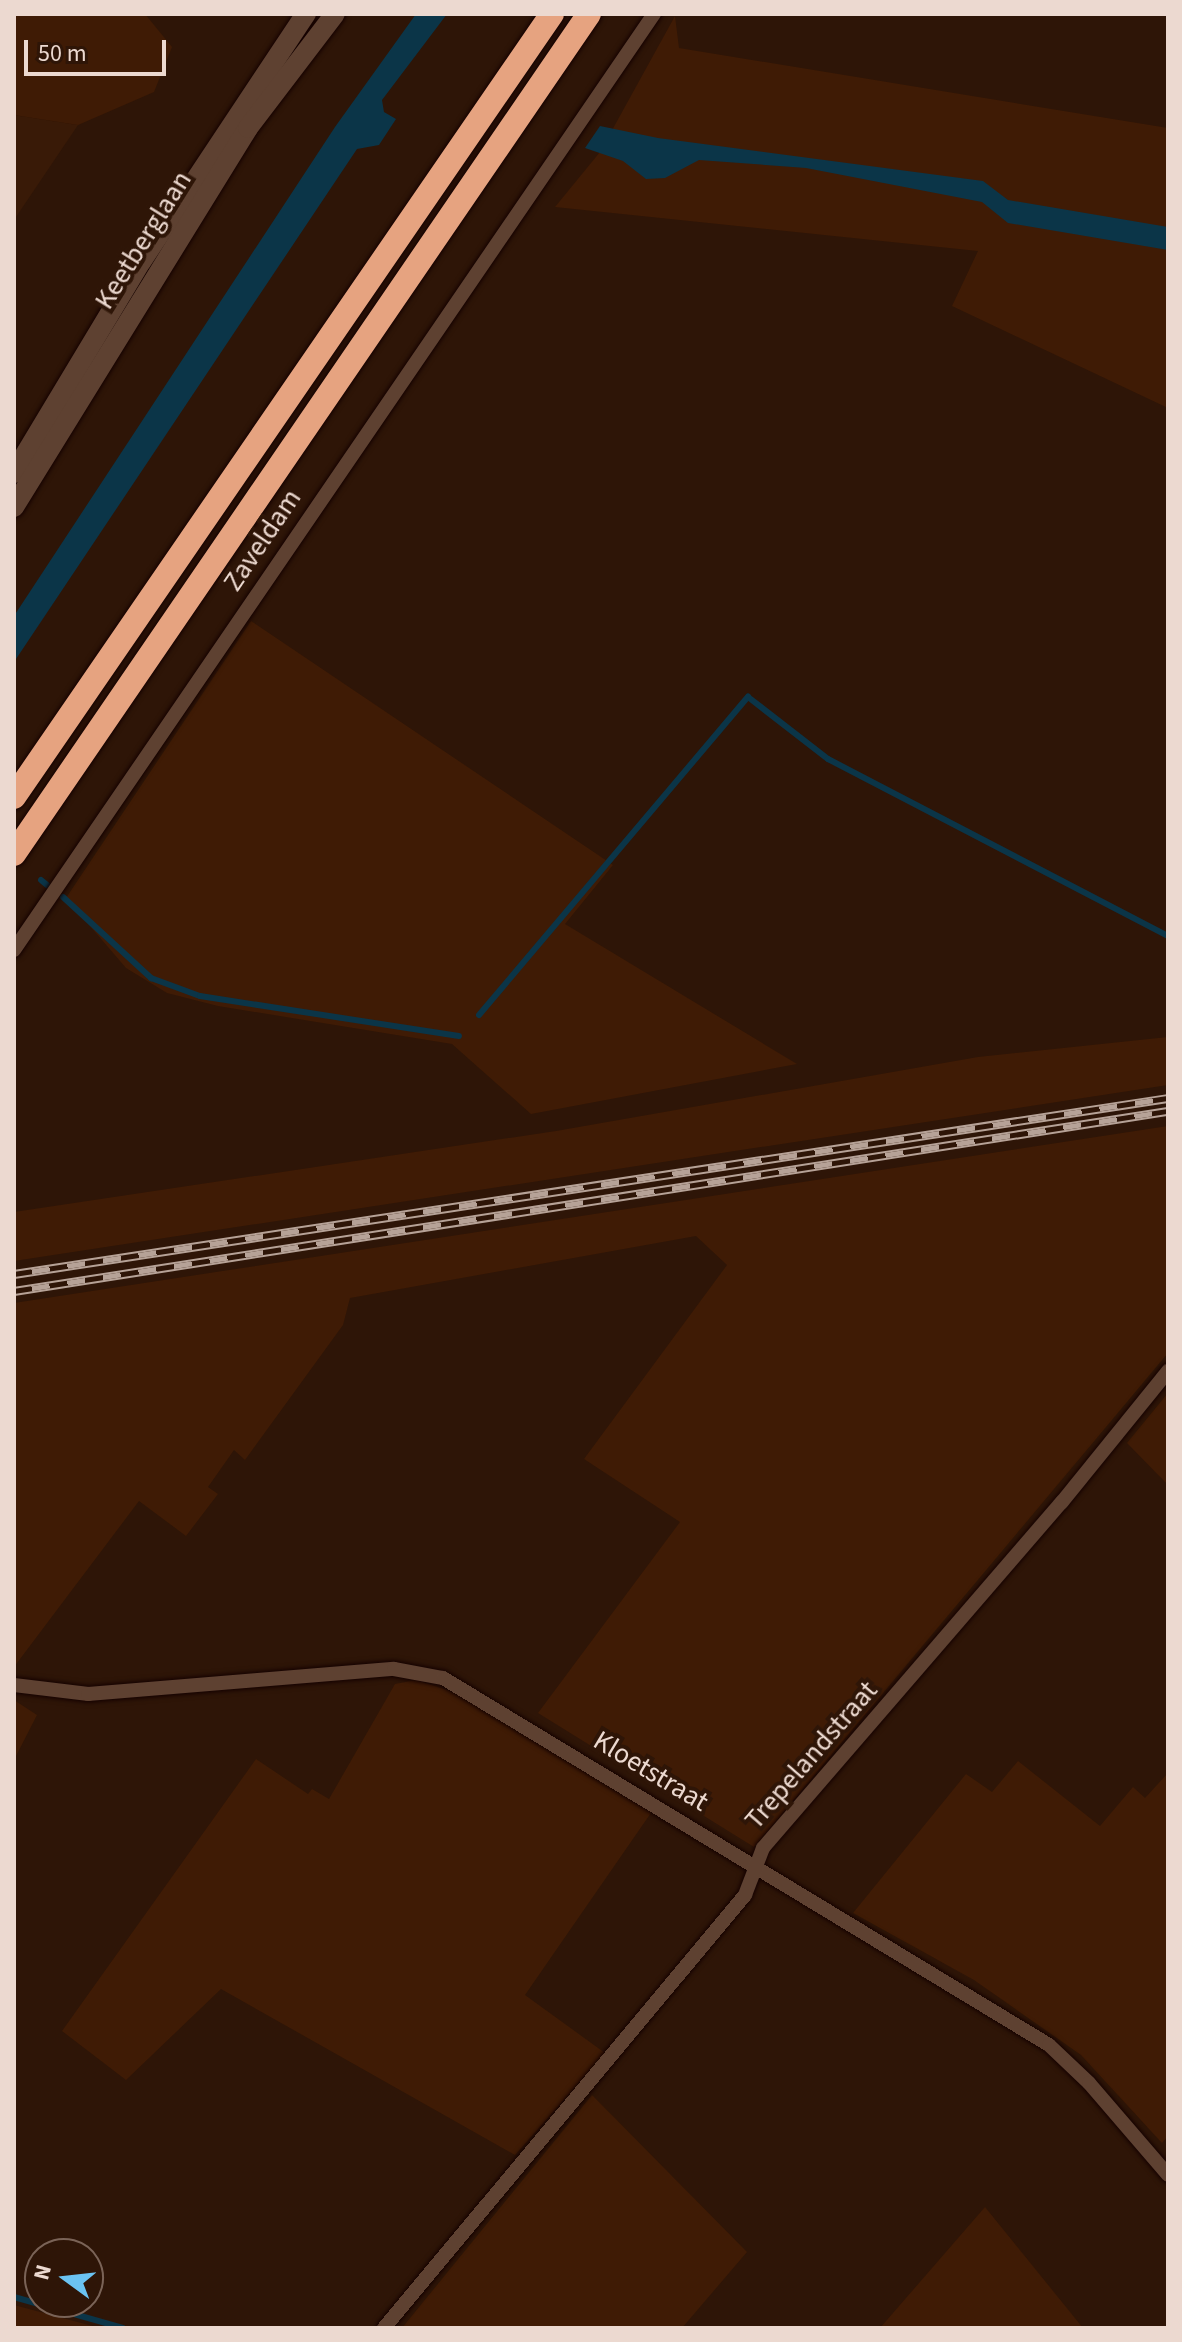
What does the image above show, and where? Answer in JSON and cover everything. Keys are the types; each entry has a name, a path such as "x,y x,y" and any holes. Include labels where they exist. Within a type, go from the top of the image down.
{"highway":[{"path":"14,797 552,14"},
{"path":"14,854 589,14"}],"main road":[{"name":"Keetberglaan","path":"14,473 150,248 306,14"},
{"name":"Keetberglaan","path":"14,507 240,141 335,14"}],"street":[{"name":"Zaveldam","path":"14,950 654,14"},
{"name":"Trepelandstraat","path":"384,2328 745,1895 763,1848 1062,1502 1168,1371"},
{"name":"Kloetstraat","path":"14,1685 88,1694 330,1672 421,1672 466,1690 1049,2045 1089,2083 1168,2175"}],"shaded area":[{"path":"14,14 145,14 172,47 154,92 78,125 14,115"},
{"path":"675,16 679,48 1168,128 1168,408 952,306 978,251 555,207 600,152"},
{"path":"14,115 78,125 14,220"},
{"path":"251,621 613,865 565,924 797,1064 531,1114 452,1044 218,1006 167,993 126,968 66,898"},
{"path":"1168,1037 1168,1085 14,1261 14,1212 556,1131 978,1057"},
{"path":"1168,1126 1168,1353 754,1847 538,1713 680,1522 584,1459 727,1265 696,1236 350,1298 343,1325 245,1460 234,1450 208,1487 218,1494 186,1536 139,1501 14,1667 14,1303"},
{"path":"1168,1393 1168,1485 1127,1443"},
{"path":"416,1680 465,1696 653,1810 525,1995 605,2053 515,2155 221,1989 126,2080 62,2031 256,1759 308,1794 312,1789 329,1799 395,1684"},
{"path":"14,1700 37,1715 14,1760"},
{"path":"1018,1761 1100,1826 1133,1787 1145,1798 1168,1773 1168,2136 1162,2143 1081,2055 974,1980 853,1913 966,1774 992,1792"},
{"path":"592,2095 747,2252 682,2328 402,2328"},
{"path":"985,2207 1083,2328 880,2328"},
{"path":"14,2305 24,2308 24,2318 63,2318 100,2328 14,2328"}],"water":[{"path":"416,14 447,14 382,100 384,112 396,119 379,145 357,149 14,662 14,616 335,127"},
{"path":"600,126 658,138 983,181 1008,200 1168,227 1168,250 1008,223 982,202 806,168 699,160 665,178 646,179 623,161 585,148"}],"waterway":[{"path":"479,1015 748,697 828,759 1168,936"},
{"path":"41,880 47,885"},
{"path":"63,897 151,978 200,996 459,1036"},
{"path":"14,2297 123,2328"}],"railway":[{"path":"14,1274 1168,1098"},
{"path":"14,1291 1168,1111"}]}
